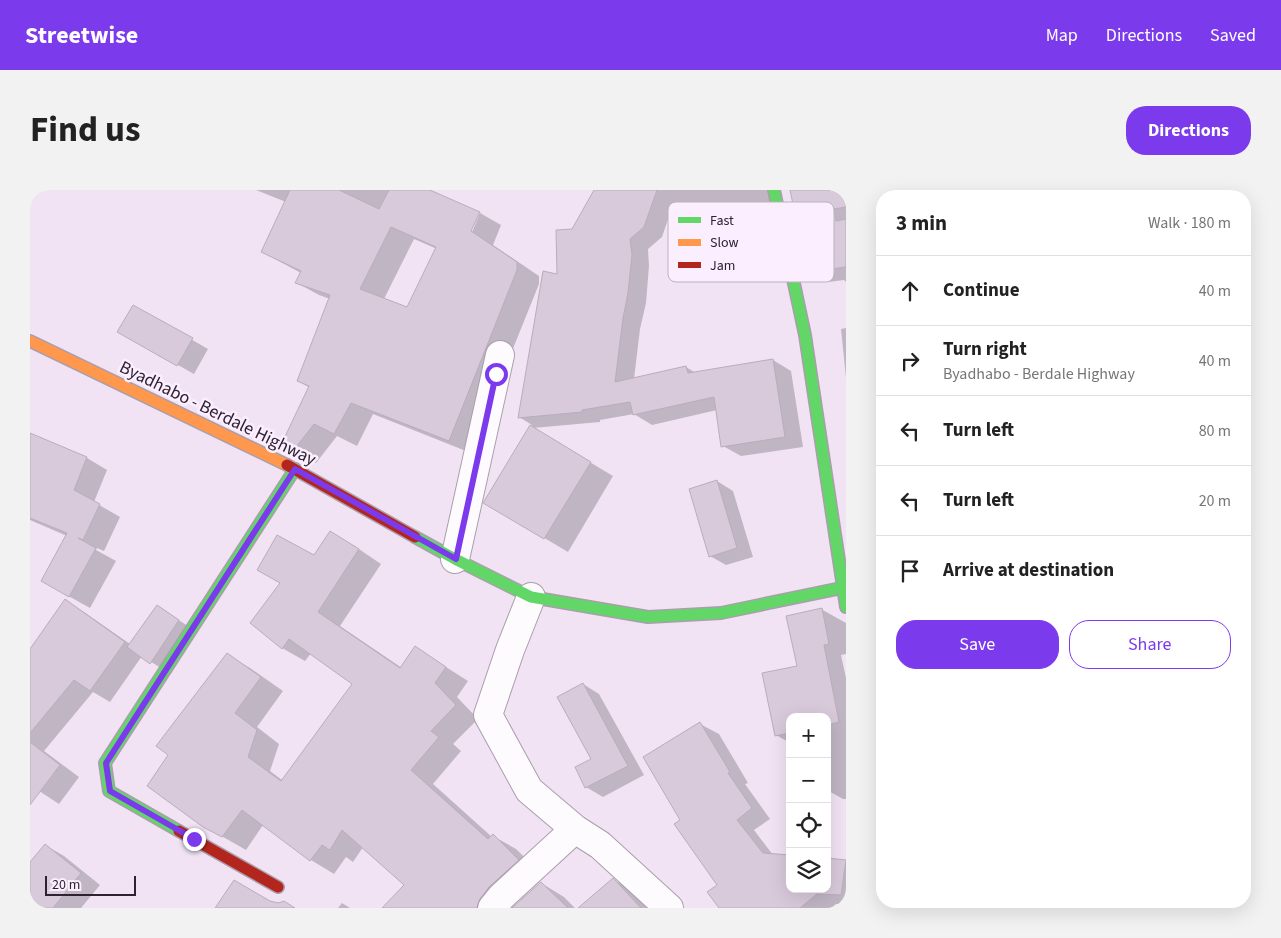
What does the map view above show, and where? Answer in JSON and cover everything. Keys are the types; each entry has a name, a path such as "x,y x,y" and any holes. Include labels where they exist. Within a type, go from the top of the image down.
{"street":[{"path":"794,282 805,335 846,607"},
{"name":"Byadhabo - Berdale Highway","path":"30,343 295,469 456,559 531,597 648,617 721,613 844,588"},
{"path":"456,559 500,355"},
{"path":"278,887 110,791 106,763 295,469"},
{"path":"531,597 510,650 488,715 529,790 575,829 600,845 669,908"},
{"path":"492,908 501,897 575,829"}],"building":[{"path":"290,190 339,190 379,209 389,190 430,190 480,212 471,231 517,262 517,270 449,441 351,403 334,434 314,424 293,451 281,445 309,386 297,381 330,295 295,283 301,271 261,252","holes":["391,227 436,247 407,307 360,289"]},
{"path":"594,190 657,190 644,227 630,239 632,255 615,382 686,366 688,373 773,359 785,437 721,447 714,397 633,415 630,402 582,410 582,412 518,418 543,271 557,274 556,230 572,229"},
{"path":"790,190 846,190 846,207 834,209 834,202 792,202"},
{"path":"834,209 836,221 846,219 846,267 834,269"},
{"path":"133,305 193,338 177,366 117,332"},
{"path":"530,425 591,462 544,539 483,503"},
{"path":"30,433 87,457 74,490 100,504 83,540 78,538 96,548 69,597 41,581 67,533 30,518"},
{"path":"717,480 737,548 709,557 689,489"},
{"path":"330,531 359,549 318,612 400,668 415,646 446,667 435,683 456,705 431,731 439,737 411,770 488,839 493,834 519,860 489,887 480,899 477,908 382,908 404,885 342,830 330,850 322,845 310,861 242,810 222,837 203,827 147,786 168,755 156,746 227,653 261,677 235,713 257,730 248,757 281,781 352,684 289,639 282,649 250,623 280,583 257,570 277,535 314,555"},
{"path":"65,599 125,642 90,691 74,680 30,733 30,649"},
{"path":"157,605 179,620 150,664 127,647"},
{"path":"822,608 829,644 824,645 839,722 831,724 831,713 786,713 786,734 775,736 762,673 797,666 786,616"},
{"path":"583,683 628,766 585,788 575,767 591,759 557,697"},
{"path":"700,722 730,772 728,773 752,808 737,820 763,853 786,855 786,893 831,893 831,858 846,860 841,895 817,894 800,908 719,908 707,892 717,885 674,824 680,820 643,757"},
{"path":"30,742 60,765 30,805"},
{"path":"45,844 81,873 53,908 30,908 30,862"},
{"path":"613,878 641,908 578,908"},
{"path":"234,880 270,901 278,903 284,901 295,908 215,908"},
{"path":"541,882 568,908 512,908"}],"traffic: fast":[{"path":"774,190 777,202"},
{"path":"794,282 805,335 846,607"},
{"path":"179,831 109,791 105,763 295,469"},
{"path":"415,537 531,597 648,617 721,613 846,587"}],"traffic: slow":[{"path":"30,341 287,465"}],"traffic: jam":[{"path":"287,465 415,537"},
{"path":"179,831 278,887"}],"route":[{"path":"194,839 110,791 106,763 295,469 456,559 496,374"}]}
